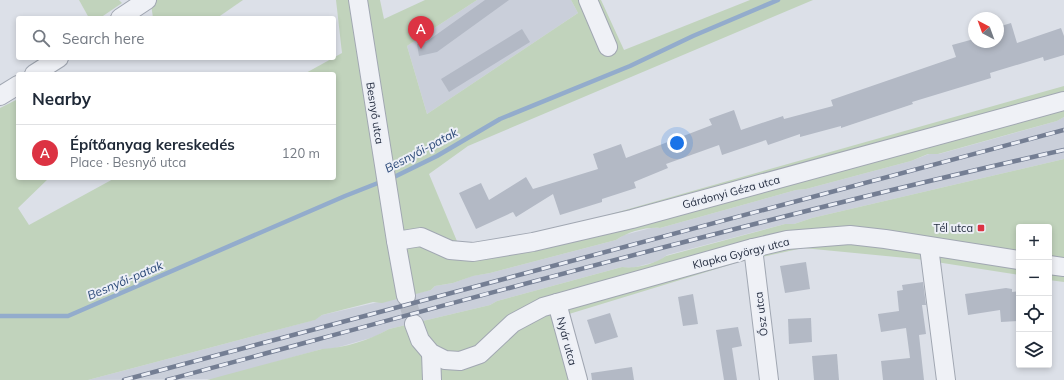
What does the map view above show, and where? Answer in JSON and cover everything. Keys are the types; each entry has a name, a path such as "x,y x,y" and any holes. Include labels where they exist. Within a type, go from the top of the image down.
{"street":[{"path":"123,16 147,0"},
{"name":"Besnyő utca","path":"358,0 406,296"},
{"path":"588,0 608,46"},
{"path":"37,72 56,60"},
{"path":"0,96 16,86"},
{"name":"Gárdonyi Géza utca","path":"396,241 421,237 450,250 473,252 533,242 640,217 1064,101"},
{"name":"Klapka György utca","path":"431,353 444,360 467,360 480,354 513,323 528,313 557,303 753,248 787,240 819,236 850,235 1016,260"},
{"path":"929,247 946,380"},
{"name":"Ősz utca","path":"753,248 769,380"},
{"path":"1052,265 1064,267"},
{"name":"Nyár utca","path":"557,303 578,380"},
{"path":"414,324 420,340 431,353 432,380"}],"shaded area":[{"path":"477,0 571,0 578,13 427,114 407,46"},
{"path":"1064,117 1064,159 812,218 794,224 785,224 667,255 659,261 632,268 622,267 497,301 490,305 389,329 374,337 332,349 322,349 215,379 88,380 314,320 322,315 431,290 435,286 453,283 472,276 490,273 616,240 624,235 651,228 660,228 796,190 806,189 911,161 929,154 939,154 1057,121"}],"green space":[{"path":"79,0 119,0 122,3 103,16 88,16"},
{"path":"157,0 243,0 220,16 153,16 151,4"},
{"path":"336,0 380,0 384,19 425,0 477,0 407,46 427,114 578,13 571,0 601,0 624,50 750,0 813,0 468,146 429,174 459,246 558,229 1064,86 1064,117 1057,121 938,154 928,154 911,161 806,189 796,190 660,228 648,228 616,240 490,273 473,276 453,283 435,286 431,290 382,303 373,302 322,315 315,320 88,380 0,380 0,108 16,100 16,180 47,180 18,208 29,225 111,180 336,180 336,72 308,72 329,60 336,60 336,56 342,53"},
{"path":"1064,159 1064,282 1052,280 1052,224 1016,224 1016,275 917,259 803,248 739,262 569,314 585,380 207,380 322,349 348,345 373,337 389,329 490,305 497,301 622,267 645,265 666,256 785,224 794,224 812,218"}],"building":[{"path":"485,0 509,0 437,52 419,56 417,44 426,42"},
{"path":"1011,23 1017,43 1061,28 1064,36 1064,55 1044,61 1043,57 990,73 991,78 912,102 913,104 841,128 841,126 800,137 800,134 768,145 766,140 722,155 719,145 666,164 668,168 634,182 636,188 602,199 602,202 560,215 553,194 516,217 513,212 476,229 459,193 481,183 489,200 526,177 533,189 598,169 593,154 621,144 626,158 712,125 709,119 734,110 741,130 783,116 784,119 833,106 831,100 956,57 952,45 968,41 968,48 1004,48 1004,25"},
{"path":"522,29 530,42 449,92 441,79"},
{"path":"806,262 810,289 785,293 780,266"},
{"path":"923,282 926,305 922,305 926,334 919,335 924,380 883,380 881,361 910,358 906,328 881,332 878,314 899,311 897,291 903,290 902,285"},
{"path":"1006,288 1012,289 1012,292 1016,291 1016,321 1001,322 1000,310 968,315 965,294"},
{"path":"693,294 698,324 683,326 678,297"},
{"path":"610,313 618,337 595,344 587,320"},
{"path":"811,318 812,342 789,344 788,319"},
{"path":"738,327 742,346 732,348 737,380 724,380 716,330"},
{"path":"837,354 839,380 814,380 812,356"},
{"path":"632,367 634,380 592,380 591,373"}],"waterway":[{"name":"Besnyői-patak","path":"390,179 437,156 500,119 630,66 693,36 778,0"},
{"name":"Besnyői-patak","path":"0,316 68,316 383,181"}],"tunnel":[{"path":"406,296 414,324"}],"railway":[{"path":"124,380 1064,130"},
{"path":"167,380 726,231 1064,150"}],"place":[{"name":"Építőanyag kereskedés","path":"421,49"},
{"name":"Tél utca","path":"981,228"}]}
